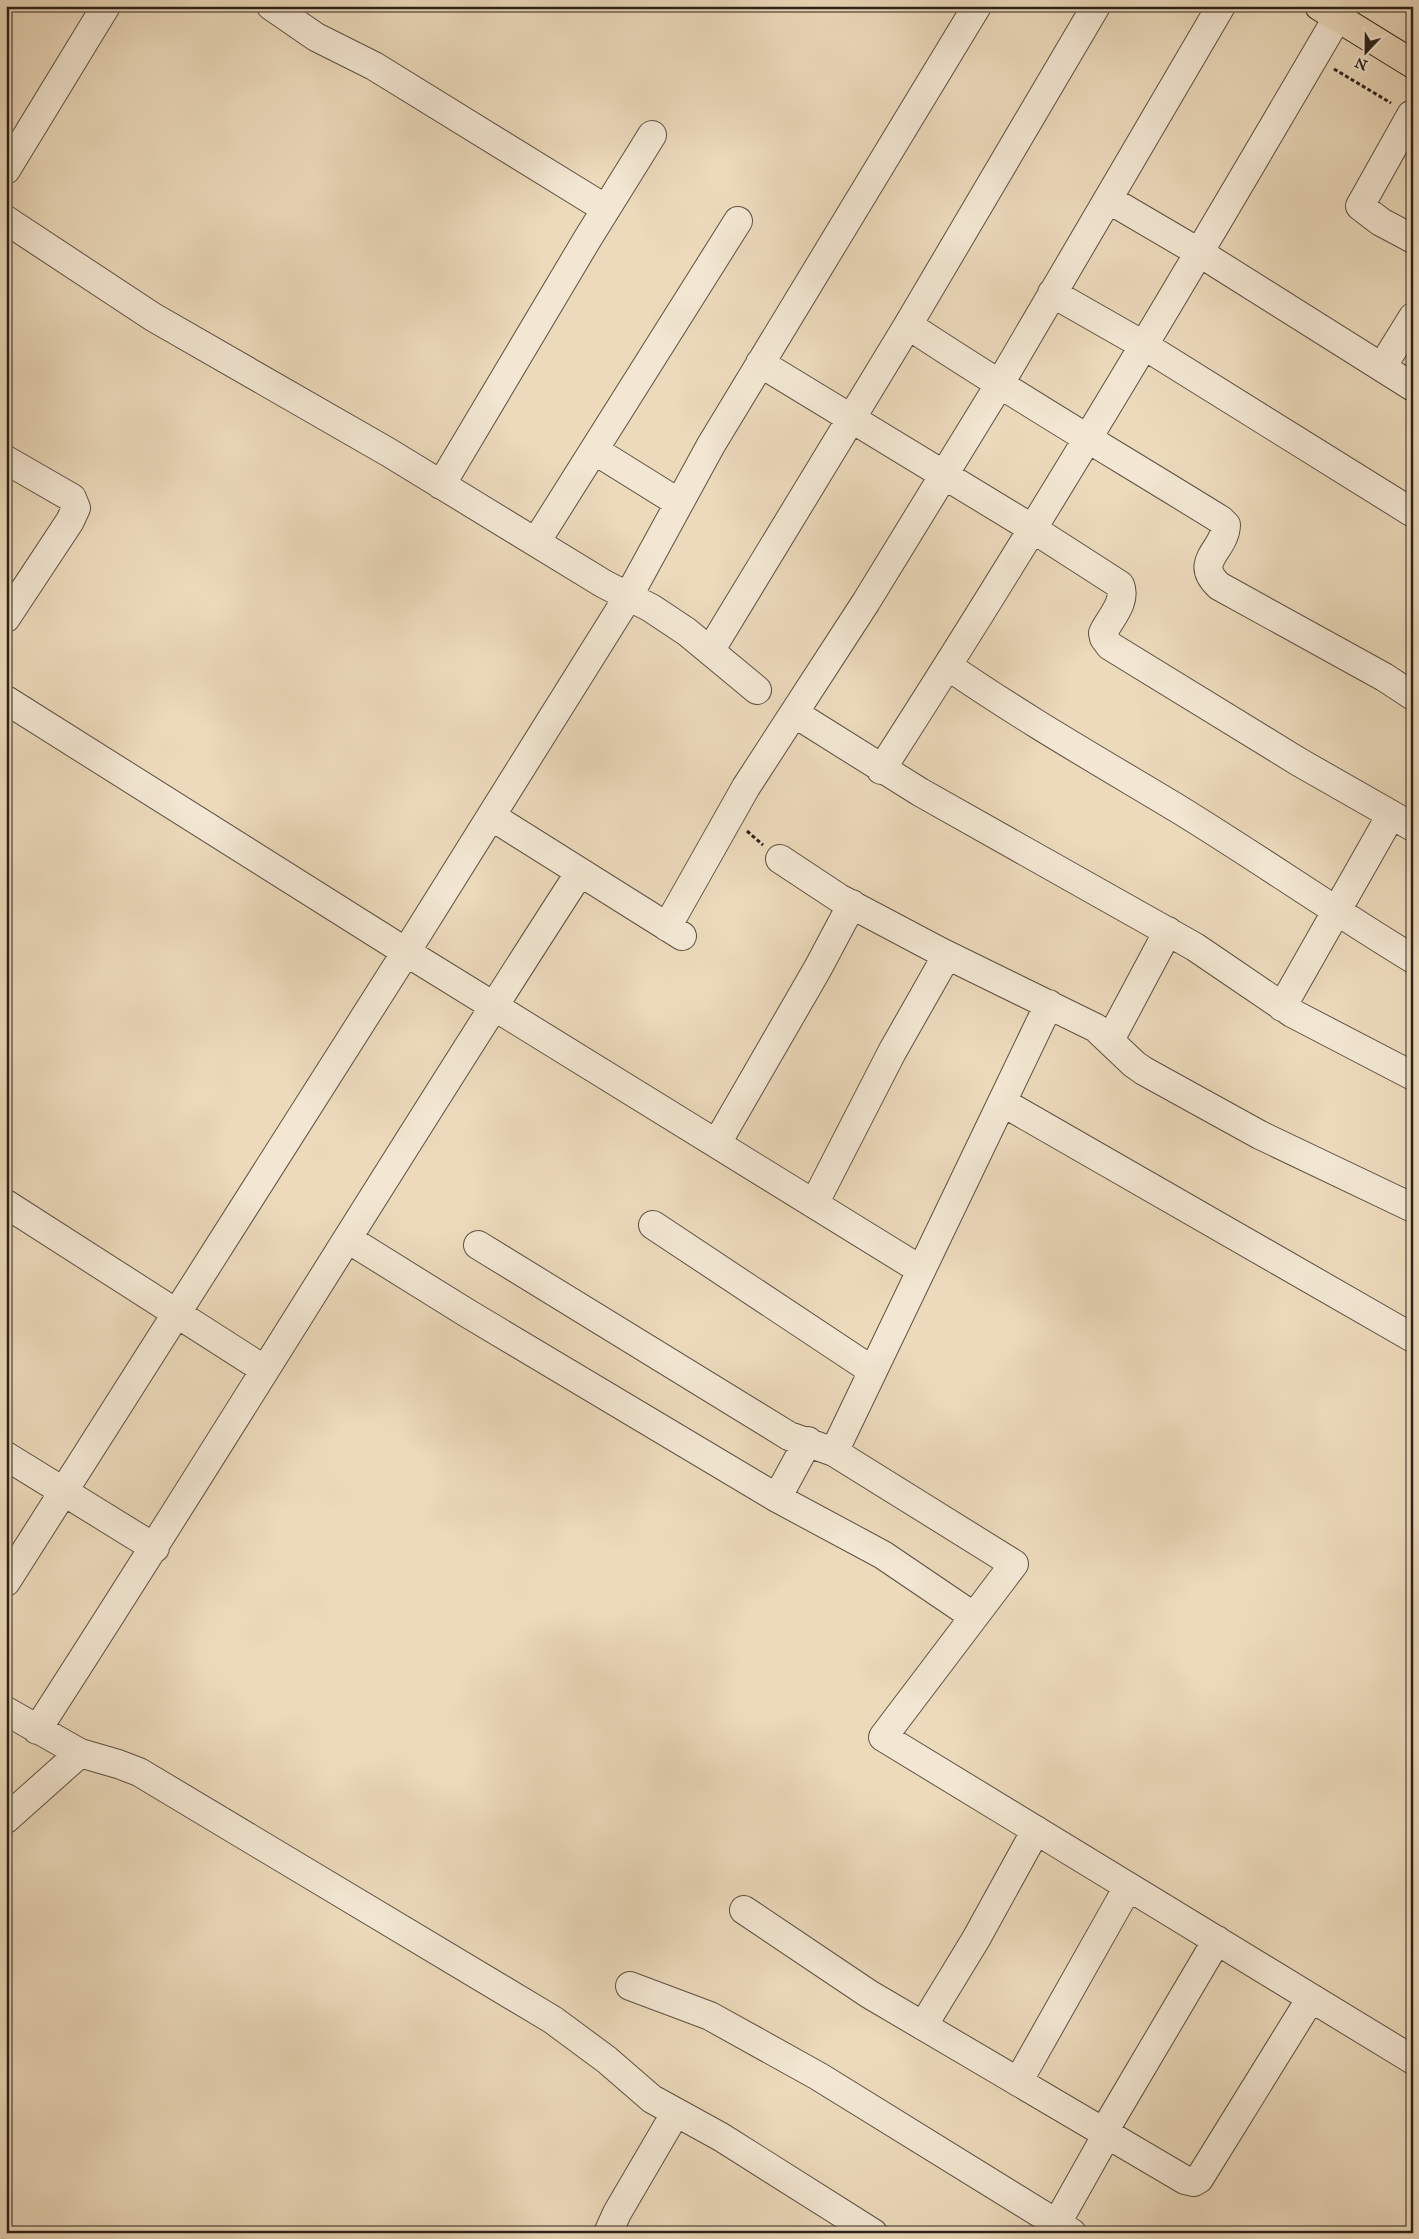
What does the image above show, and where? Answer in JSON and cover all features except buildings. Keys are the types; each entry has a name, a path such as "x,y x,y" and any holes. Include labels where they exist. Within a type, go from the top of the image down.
{"main road":[{"path":"1328,12 1413,64"}],"street":[{"path":"6,170 106,6"},
{"path":"271,6 316,37 374,66 606,209"},
{"path":"6,1582 406,952 628,596 710,445 977,6"},
{"path":"710,651 908,325 1096,6"},
{"path":"491,816 675,932 730,815 746,787 866,602 999,385 1221,6"},
{"path":"881,770 1033,529 1200,253 1314,57 1328,12"},
{"path":"1411,115 1360,206 1381,222 1413,239"},
{"path":"441,485 652,135"},
{"path":"1108,200 1200,253 1413,386"},
{"path":"6,220 153,317 651,608 687,632 757,690"},
{"path":"536,542 738,221"},
{"path":"1052,293 1145,346 1413,513"},
{"path":"1382,367 1413,316"},
{"path":"908,325 999,385 1089,438 1226,525 1222,540 1208,564 1210,576 1219,586 1384,677 1413,696"},
{"path":"760,363 1033,529 1120,585 1123,593 1120,604 1103,633 1105,641 1110,646 1298,762 1402,821 1336,912 1282,1007"},
{"path":"594,450 679,503"},
{"path":"6,460 72,498 76,508 70,521 6,618"},
{"path":"948,666 1073,746 1181,811 1336,912 1413,958"},
{"path":"6,700 406,952 921,1270"},
{"path":"794,713 881,770 1168,931 1282,1007 1413,1076"},
{"path":"780,859 852,904 947,955 1096,1028 1134,1064 1260,1135 1413,1208"},
{"path":"37,1730 155,1548 493,1006 580,872"},
{"path":"717,1143 818,968 852,904"},
{"path":"1110,1040 1168,931"},
{"path":"814,1204 892,1052 947,955"},
{"path":"834,1452 1049,1004"},
{"path":"1002,1102 1413,1338"},
{"path":"6,1204 178,1312 265,1370"},
{"path":"653,1225 873,1371"},
{"path":"348,1239 467,1313 777,1498 883,1555 973,1616"},
{"path":"478,1245 789,1436 808,1441 834,1452 1014,1564 883,1737 1413,2060"},
{"path":"777,1498 808,1441"},
{"path":"6,1456 155,1548"},
{"path":"6,1711 80,1754 118,1764 139,1772 499,1987 580,2039 652,2099 721,2137 855,2228"},
{"path":"6,1819 80,1754"},
{"path":"923,2026 976,1939 1036,1830"},
{"path":"1018,2082 1128,1887"},
{"path":"744,1910 869,1994 1185,2180 1197,2181 1311,1998"},
{"path":"630,1986 710,2016 818,2076 1065,2228 1102,2143 1104,2134 1217,1940"},
{"path":"608,2233 617,2213 676,2112"}],"path":[{"path":"1314,57 1411,115"},
{"path":"730,815 780,859"}]}
